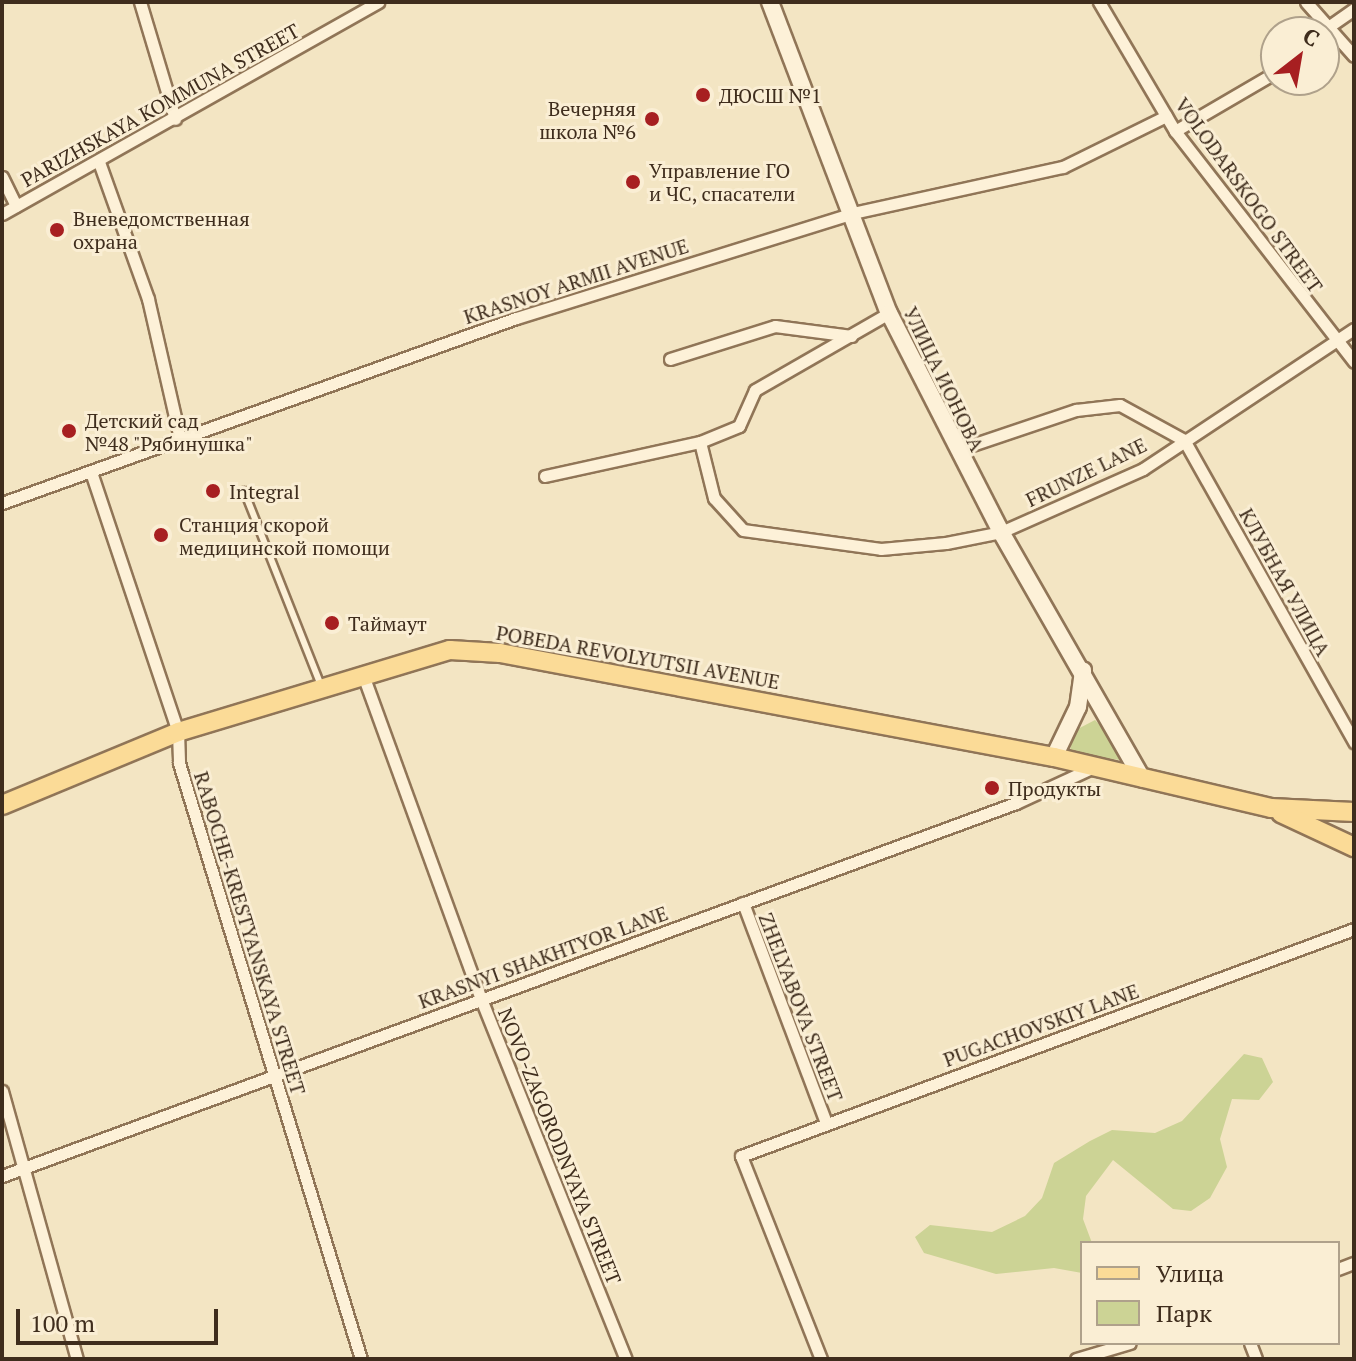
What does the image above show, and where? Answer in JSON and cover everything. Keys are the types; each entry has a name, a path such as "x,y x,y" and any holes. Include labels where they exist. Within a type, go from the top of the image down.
{"main road":[{"name":"УЛИЦА ИОНОВА","path":"770,2 889,313 1001,532 1083,670 1142,778"},
{"name":"POBEDA REVOLYUTSII AVENUE","path":"2,805 178,732 450,650 500,653 1054,757 1271,808"},
{"path":"1054,757 1078,707 1083,670"},
{"path":"1271,808 1354,812"},
{"path":"1271,808 1354,847"}],"street":[{"path":"140,2 175,119"},
{"name":"PARIZHSKAYA KOMMUNA STREET","path":"2,214 378,2"},
{"name":"VOLODARSKOGO STREET","path":"1099,2 1175,131 1354,362"},
{"path":"1175,131 1260,81"},
{"name":"KRASNOY ARMII AVENUE","path":"2,503 91,472 179,434 853,213 1063,167 1166,116"},
{"path":"99,162 148,299 179,434"},
{"path":"2,177 16,206"},
{"path":"545,476 700,442 739,426 760,387 855,336 889,313"},
{"path":"670,359 775,326 855,336"},
{"name":"FRUNZE LANE","path":"700,442 714,498 743,530 881,549 1001,532 1143,469 1354,329"},
{"name":"FRUNZE LANE","path":"957,450 1076,410 1120,405 1184,440"},
{"name":"КЛУБНАЯ УЛИЦА","path":"1184,440 1354,742"},
{"name":"RABOCHE-KRESTYANSKAYA STREET","path":"91,472 178,732 179,763 361,1359"},
{"name":"NOVO-ZAGORODNYAYA STREET","path":"363,675 481,999 626,1359"},
{"name":"KRASNYI SHAKHTYOR LANE","path":"2,1176 1016,803 1095,766"},
{"name":"ZHELYABOVA STREET","path":"743,903 826,1123"},
{"name":"PUGACHOVSKIY LANE","path":"821,1359 741,1156 1354,929"},
{"path":"2,1091 26,1166 77,1359"},
{"path":"1076,1359 1123,1345"}],"lane":[{"path":"244,491 322,688"}],"green space":[{"path":"1095,720 1121,748 1120,760 1070,753 1072,732"},
{"path":"1244,1054 1262,1058 1273,1082 1259,1100 1232,1099 1220,1139 1227,1167 1210,1198 1191,1211 1173,1209 1113,1160 1086,1196 1083,1219 1091,1241 1080,1241 1080,1273 1054,1268 996,1274 924,1253 915,1237 930,1225 992,1232 1025,1216 1042,1198 1054,1163 1090,1141 1112,1130 1155,1133 1182,1121"}],"place":[{"name":"ДЮСШ №1","path":"703,95"},
{"name":"Вечерняя школа №6","path":"652,119"},
{"name":"Управление ГО и ЧС, спасатели","path":"633,182"},
{"name":"Вневедомственная охрана","path":"57,230"},
{"name":"Детский сад №48 \"Рябинушка\"","path":"69,431"},
{"name":"Integral","path":"213,491"},
{"name":"Станция скорой медицинской помощи","path":"161,535"},
{"name":"Таймаут","path":"332,623"},
{"name":"Продукты","path":"992,788"}]}
